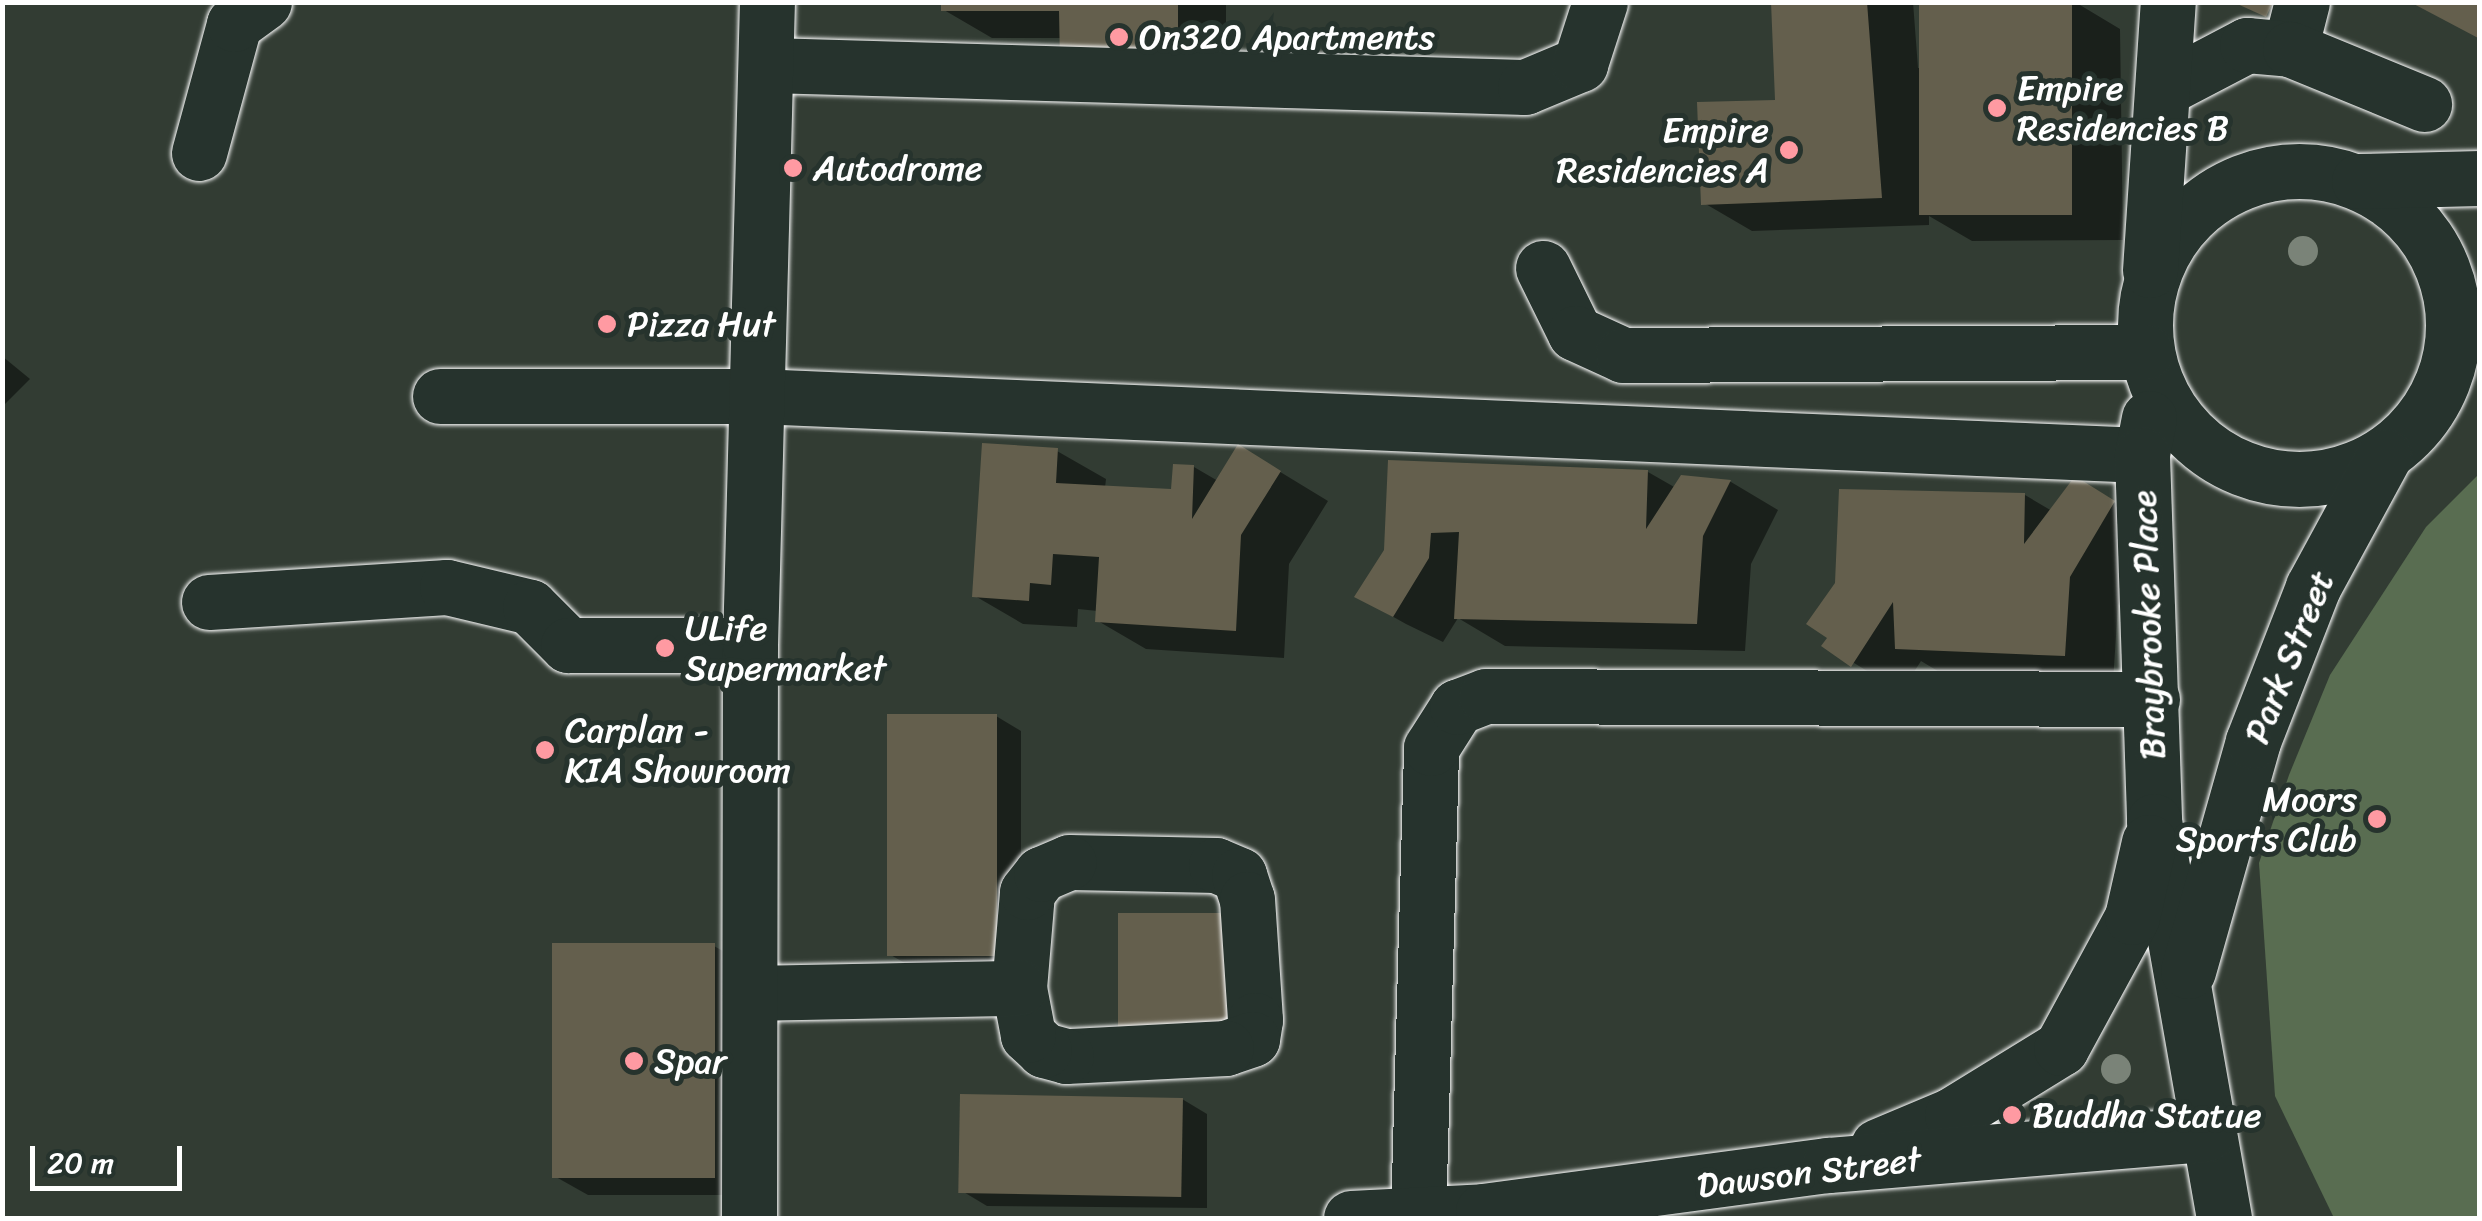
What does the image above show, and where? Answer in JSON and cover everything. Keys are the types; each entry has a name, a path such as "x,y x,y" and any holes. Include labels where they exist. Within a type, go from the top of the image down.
{"street":[{"path":"198,153 234,24 264,2"},
{"path":"750,1218 750,645 768,2"},
{"path":"769,64 1525,86 1580,64 1600,2"},
{"path":"2168,2 2144,317 2151,369 2186,431 2228,464 2281,479 2335,476 2384,456 2421,421 2459,353 2480,272"},
{"path":"2163,89 2246,45 2296,26 2424,104"},
{"path":"2149,283 2172,235 2208,198 2256,174 2307,169 2359,182 2480,178"},
{"path":"2359,182 2397,205 2427,238 2446,278 2459,353"},
{"path":"1543,268 1575,333 1623,355 2151,369"},
{"name":"Braybrooke Place","path":"2151,369 2142,456 2154,820 2206,1134 2224,1218"},
{"path":"440,396 757,396 2142,456"},
{"name":"Park Street","path":"2184,984 2260,724 2314,587 2384,456"},
{"path":"209,602 447,587 530,607 568,645 750,645"},
{"path":"1418,1217 1432,748 1457,707 1486,696 2152,699"},
{"path":"1829,1166 1952,1116 2061,1048 2132,916 2154,820"},
{"path":"1070,862 1216,865 1239,874 1246,899 1255,1020 1252,1038 1226,1048 1066,1056 1044,1050 1028,1036 1019,988 1027,892 1042,874 1070,862"},
{"path":"751,993 1019,988"},
{"name":"Dawson Street","path":"1351,1218 1732,1200 1829,1166 2206,1134"}],"green space":[{"name":"Moors Sports Club","path":"2479,474 2479,1218 2334,1218 2275,1096 2259,863 2289,775 2330,675 2426,527"}],"building":[{"name":"On320 Apartments","path":"941,2 1178,2 1178,63 1060,63 1059,11 941,11"},
{"name":"Empire Residencies A","path":"1771,2 1867,2 1882,198 1701,205 1697,102 1775,100"},
{"name":"Empire Residencies B","path":"1919,2 2072,2 2072,215 1919,215"},
{"path":"2233,2 2273,2 2266,17"},
{"path":"2410,2 2480,2 2480,39"},
{"path":"982,443 1058,448 1056,483 1171,489 1173,464 1194,465 1192,519 1238,444 1281,471 1241,535 1236,631 1095,622 1099,557 1053,554 1051,585 1030,583 1029,601 972,597"},
{"path":"1388,460 1648,470 1646,529 1681,475 1731,480 1703,536 1697,624 1454,619 1459,532 1431,533 1429,558 1393,617 1354,597 1384,550"},
{"path":"2075,476 2115,501 2070,577 2065,656 1895,649 1893,602 1851,667 1821,646 1827,638 1806,624 1835,583 1839,489 2025,493 2024,544"},
{"path":"887,714 997,714 997,956 887,956"},
{"path":"1118,913 1234,913 1234,1034 1118,1034"},
{"name":"Spar","path":"552,943 715,943 715,1178 552,1178"},
{"path":"960,1094 1183,1098 1181,1197 958,1193"}],"place":[{"name":"On320 Apartments","path":"1119,37"},
{"name":"Empire Residencies B","path":"1997,108"},
{"name":"Empire Residencies A","path":"1789,150"},
{"name":"Autodrome","path":"793,168"},
{"name":"Pizza Hut","path":"607,324"},
{"name":"ULife Supermarket","path":"665,648"},
{"name":"Carplan - KIA Showroom","path":"545,750"},
{"name":"Moors Sports Club","path":"2377,819"},
{"name":"Spar","path":"634,1061"},
{"name":"Buddha Statue","path":"2012,1115"}]}
